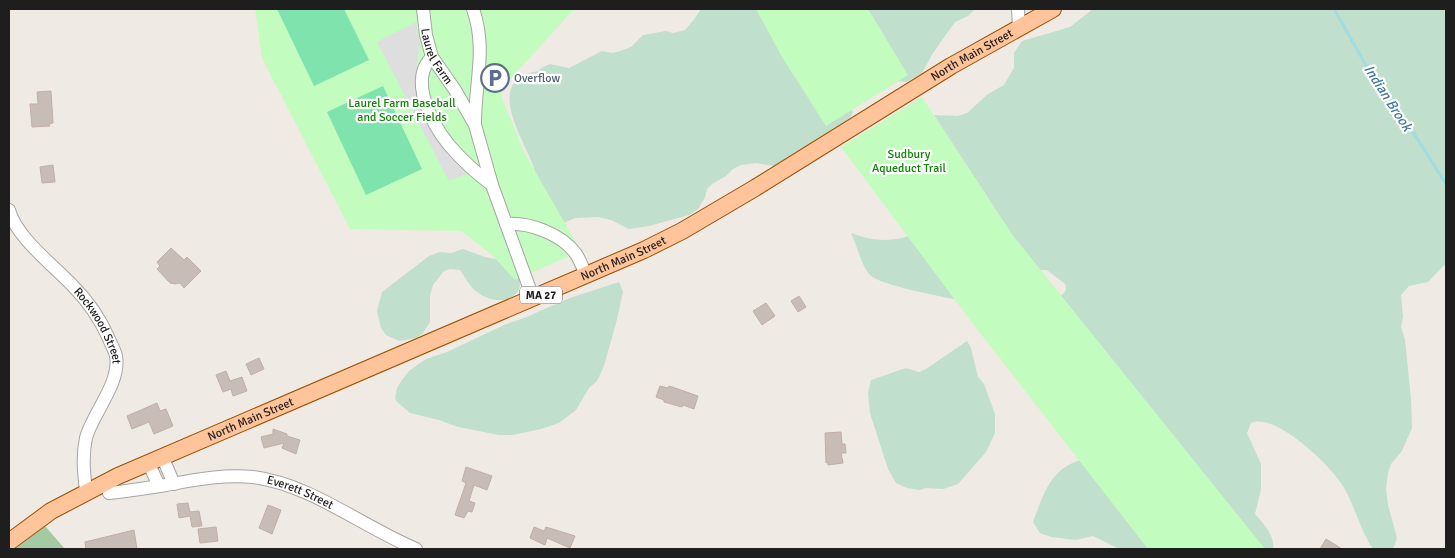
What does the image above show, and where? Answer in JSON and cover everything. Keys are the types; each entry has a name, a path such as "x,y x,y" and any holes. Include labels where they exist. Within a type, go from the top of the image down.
{"main road":[{"name":"North Main Street","path":"9,542 51,511 86,491 155,459 586,276 682,231 951,66 1054,9"}],"street":[{"name":"Laurel Farm","path":"424,9 426,34 432,58 455,90 475,125 492,185 533,298"},
{"name":"Laurel Farm","path":"473,9 481,48 475,125"},
{"path":"1018,9 1019,28"},
{"path":"432,58 427,62 423,70 422,88 436,126 460,158 492,185"},
{"name":"Rockwood Street","path":"9,210 10,215 22,234 97,314 116,356 115,369 110,386 86,437 82,464 86,491"},
{"path":"506,224 517,223 559,239 576,254 586,276"},
{"path":"155,459 174,484"},
{"path":"155,459 159,486"},
{"name":"Everett Street","path":"109,494 230,476 253,477 306,493 416,549"}],"green space":[{"name":"Laurel Farm Baseball and Soccer Fields","path":"255,9 574,9 506,84 501,95 524,152 581,251 515,280 492,255 461,231 350,229 262,58"},
{"path":"277,9 344,9 369,60 314,86"},
{"path":"701,9 800,9 848,107 853,112 850,118 775,166 756,163 741,165 733,169 707,189 698,209 689,215 649,226 629,229 611,220 598,217 575,218 559,225 537,188 533,165 515,125 510,97 513,85 522,76 539,71 550,64 569,68 602,51 612,53 631,47 643,35 666,31 673,33 685,30"},
{"path":"756,9 868,9 908,75 826,126 782,57"},
{"path":"835,9 975,9 968,16 955,22 933,53 922,73 906,82 898,81"},
{"path":"1093,9 1446,9 1446,263 1428,282 1409,286 1401,295 1403,317 1401,327 1405,340 1412,428 1402,451 1391,464 1388,473 1386,489 1388,505 1397,538 1392,549 1373,549 1343,486 1315,454 1288,433 1274,425 1262,422 1251,423 1247,433 1261,464 1261,489 1255,514 1271,535 1273,549 1222,549 1054,295 1062,295 1066,290 1065,284 1047,270 1035,270 934,115 958,116 967,113 988,94 1004,85 1014,68 1014,53 1022,41 1070,27"},
{"path":"383,86 422,169 366,195 327,112"},
{"name":"Sudbury Aqueduct Trail","path":"922,97 1011,233 1265,549 1148,549 970,320 841,147"},
{"path":"851,233 884,240 916,234 976,303 920,292 888,284 877,279 870,275 864,265"},
{"path":"463,249 486,257 500,259 513,269 519,278 520,287 516,294 500,300 489,298 474,290 460,270 450,269 444,271 433,285 430,296 430,322 423,333 416,338 399,341 386,335 381,328 377,311 382,292 429,256 440,252 451,253"},
{"path":"619,282 623,292 604,366 597,381 589,388 576,410 559,423 513,435 499,435 458,427 410,413 397,402 395,398 397,388 402,380 409,371 426,359 447,352 504,325 570,298"},
{"path":"967,341 971,348 978,377 984,384 995,414 995,433 986,452 958,484 943,489 926,488 920,490 907,488 896,483 888,469 870,413 868,393 871,380 906,368 919,372"},
{"path":"1084,459 1178,549 1119,549 1093,536 1076,540 1051,537 1040,533 1033,522 1045,491 1056,475 1064,468"},
{"path":"45,526 65,549 15,549"}],"shaded area":[{"path":"416,22 420,45 416,73 417,88 468,173 449,181 377,42"}],"building":[{"path":"51,91 53,123 49,124 50,126 32,127 30,104 38,104 37,92"},
{"path":"53,165 55,182 42,183 40,167"},
{"path":"171,248 184,260 187,257 201,271 184,288 180,283 170,283 157,269 160,266 157,262"},
{"path":"799,296 806,307 798,312 791,301"},
{"path":"766,303 775,316 762,325 753,311"},
{"path":"259,358 264,369 251,375 246,364"},
{"path":"226,371 230,381 242,377 247,391 233,396 231,389 223,392 216,375"},
{"path":"660,386 668,388 669,386 698,396 694,409 664,402 664,400 656,397"},
{"path":"157,403 160,411 166,409 173,426 154,434 149,422 132,429 127,416"},
{"path":"273,429 300,440 296,454 282,448 284,443 264,448 261,437 273,434"},
{"path":"841,432 842,444 845,444 846,453 841,453 843,463 828,465 828,462 826,463 825,433"},
{"path":"466,467 492,476 487,490 474,485 469,501 475,503 472,512 468,511 464,518 455,515 466,483 462,481"},
{"path":"188,503 190,512 199,511 202,526 192,527 190,516 179,518 177,504"},
{"path":"268,505 281,510 272,534 259,528"},
{"path":"216,527 218,541 200,543 198,529"},
{"path":"534,527 544,531 546,527 575,536 570,548 547,538 545,545 530,538"},
{"path":"134,530 137,549 86,549 85,542"},
{"path":"1326,539 1342,549 1320,549"}],"waterway":[{"name":"Indian Brook","path":"1334,9 1372,76 1411,129 1446,184"}],"place":[{"name":"Overflow","path":"495,78"}]}
